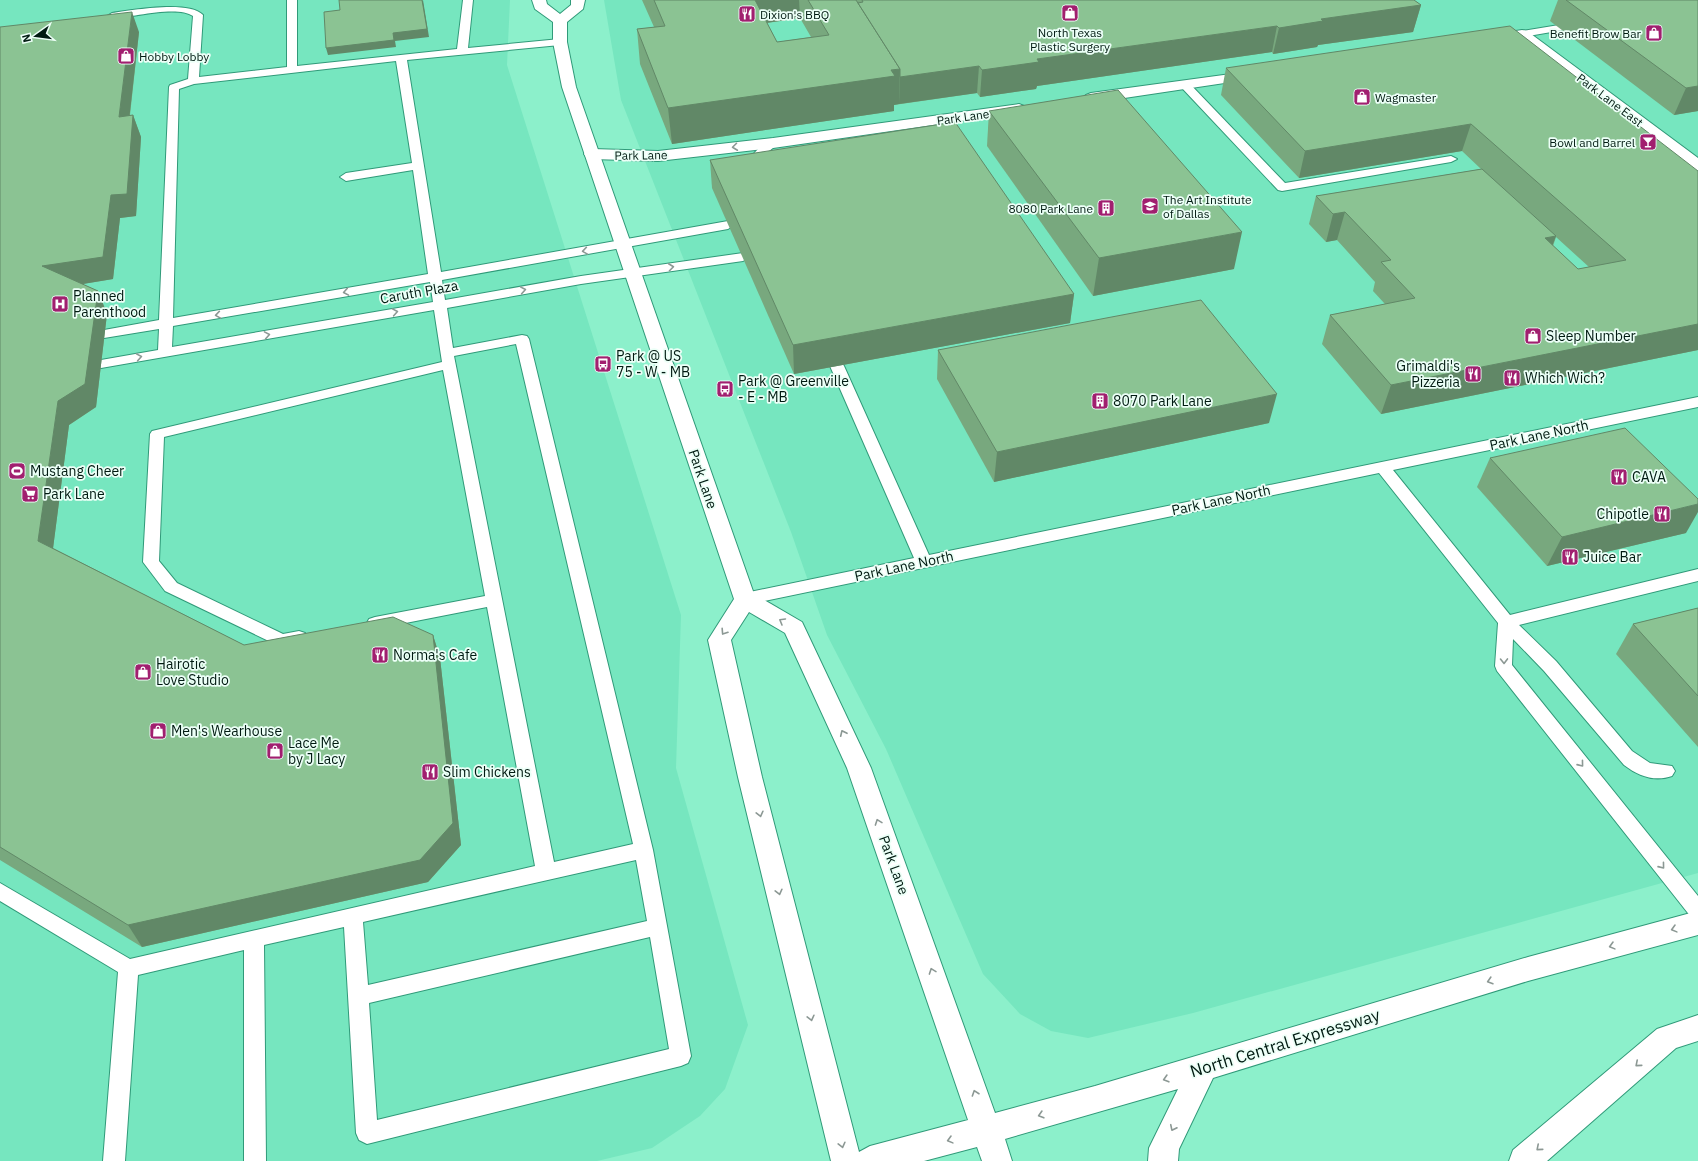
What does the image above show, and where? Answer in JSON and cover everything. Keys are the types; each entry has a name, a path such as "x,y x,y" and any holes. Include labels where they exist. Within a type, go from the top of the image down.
{"main road":[{"path":"539,0 540,6 560,21 578,6 578,0"},
{"name":"Park Lane","path":"560,21 560,42 569,87 745,599 794,628 859,768 988,1130 997,1161"},
{"path":"1480,40 1522,34"},
{"name":"Park Lane East","path":"1522,34 1698,166"},
{"path":"1075,101 1271,72"},
{"name":"Park Lane","path":"592,154 658,156 773,143 891,133 1036,106"},
{"path":"745,599 719,640 750,777 846,1161"},
{"name":"North Central Expressway","path":"870,1161 988,1130 1203,1068 1528,969 1698,923"},
{"path":"1524,1161 1667,1038 1698,1028"},
{"path":"1163,1161 1164,1148 1203,1068"}],"lane":[{"path":"292,0 292,69"},
{"path":"462,51 468,0"},
{"path":"99,17 176,8 191,10 198,16 193,81"},
{"path":"1522,34 1559,28"},
{"path":"165,352 174,87 193,81 292,69 560,42"},
{"path":"401,57 449,359 546,872"},
{"path":"1185,85 1282,188 1451,159"},
{"path":"749,181 748,170 759,154 773,143"},
{"path":"346,177 418,166"},
{"name":"Caruth Plaza","path":"104,334 623,245 728,225"},
{"name":"Caruth Plaza","path":"101,364 632,272 743,257"},
{"path":"312,635 281,640 171,587 151,562 157,434 522,339 644,850 681,1056 367,1133 353,916"},
{"path":"837,366 924,562"},
{"name":"Park Lane North","path":"745,599 1698,402"},
{"path":"1382,467 1506,622 1550,666 1626,756 1637,766 1648,771 1666,772"},
{"path":"1506,622 1698,575"},
{"path":"359,626 495,600"},
{"path":"1506,622 1503,666 1698,911"},
{"path":"0,891 128,968 644,850"},
{"path":"358,996 658,927"},
{"path":"254,939 254,1161"},
{"path":"114,1161 128,968"}],"shaded area":[{"path":"0,0 510,0 507,65 681,615 676,768 748,1025 725,1089 700,1116 652,1148 597,1161 0,1161"},
{"path":"604,0 1698,0 1698,873 1193,1013 1088,1038 1051,1031 1020,1014 983,974 886,749 827,635 791,532 621,100"}],"building":[{"path":"339,0 422,0 427,29 393,33 394,40 326,48 324,12 340,10"},
{"path":"654,0 755,0 777,42 829,35 808,0 856,0 900,69 891,70 895,76 668,108 637,29 665,26"},
{"path":"862,0 1414,0 1421,5 1321,19 1323,21 1279,28 1277,26 1037,59 1039,62 982,70 979,66 900,77 900,69 858,3 863,2"},
{"path":"1566,0 1698,0 1698,86 1686,88"},
{"name":"Park Lane","path":"132,12 119,117 133,115 127,194 111,195 103,257 42,266 98,291 85,384 58,401 38,541 244,645 393,617 433,635 453,823 420,860 128,925 0,847 0,27"},
{"path":"1510,26 1698,171 1698,324 1391,385 1330,315 1415,298 1381,262 1391,260 1345,212 1333,214 1316,196 1482,169 1556,236 1545,238 1578,269 1626,260 1471,124 1305,151 1226,68"},
{"name":"8080 Park Lane","path":"1118,90 1242,232 1099,258 989,111"},
{"path":"955,122 1074,294 793,345 710,160"},
{"name":"8070 Park Lane","path":"1201,300 1277,394 997,452 938,350"},
{"path":"1625,428 1698,499 1698,504 1562,537 1490,458"},
{"path":"1698,608 1698,696 1633,624"}],"place":[{"name":"North Texas Plastic Surgery","path":"1070,13"},
{"name":"Dixion's BBQ","path":"747,14"},
{"name":"Benefit Brow Bar","path":"1654,33"},
{"name":"Hobby Lobby","path":"126,56"},
{"name":"Wagmaster","path":"1362,97"},
{"name":"Bowl and Barrel","path":"1648,142"},
{"name":"The Art Institute of Dallas","path":"1150,206"},
{"name":"8080 Park Lane","path":"1106,208"},
{"name":"Planned Parenthood","path":"60,304"},
{"name":"Sleep Number","path":"1533,336"},
{"name":"Park @ US 75 - W - MB","path":"603,364"},
{"name":"Grimaldi's Pizzeria","path":"1473,374"},
{"name":"Which Wich?","path":"1512,378"},
{"name":"Park @ Greenville - E - MB","path":"725,389"},
{"name":"8070 Park Lane","path":"1100,401"},
{"name":"Mustang Cheer","path":"17,471"},
{"name":"CAVA","path":"1619,477"},
{"name":"Park Lane","path":"30,494"},
{"name":"Chipotle","path":"1662,514"},
{"name":"Juice Bar","path":"1570,557"},
{"name":"Norma's Cafe","path":"380,655"},
{"name":"Hairotic Love Studio","path":"143,672"},
{"name":"Men's Wearhouse","path":"158,731"},
{"name":"Lace Me by J Lacy","path":"275,751"},
{"name":"Slim Chickens","path":"430,772"}]}
